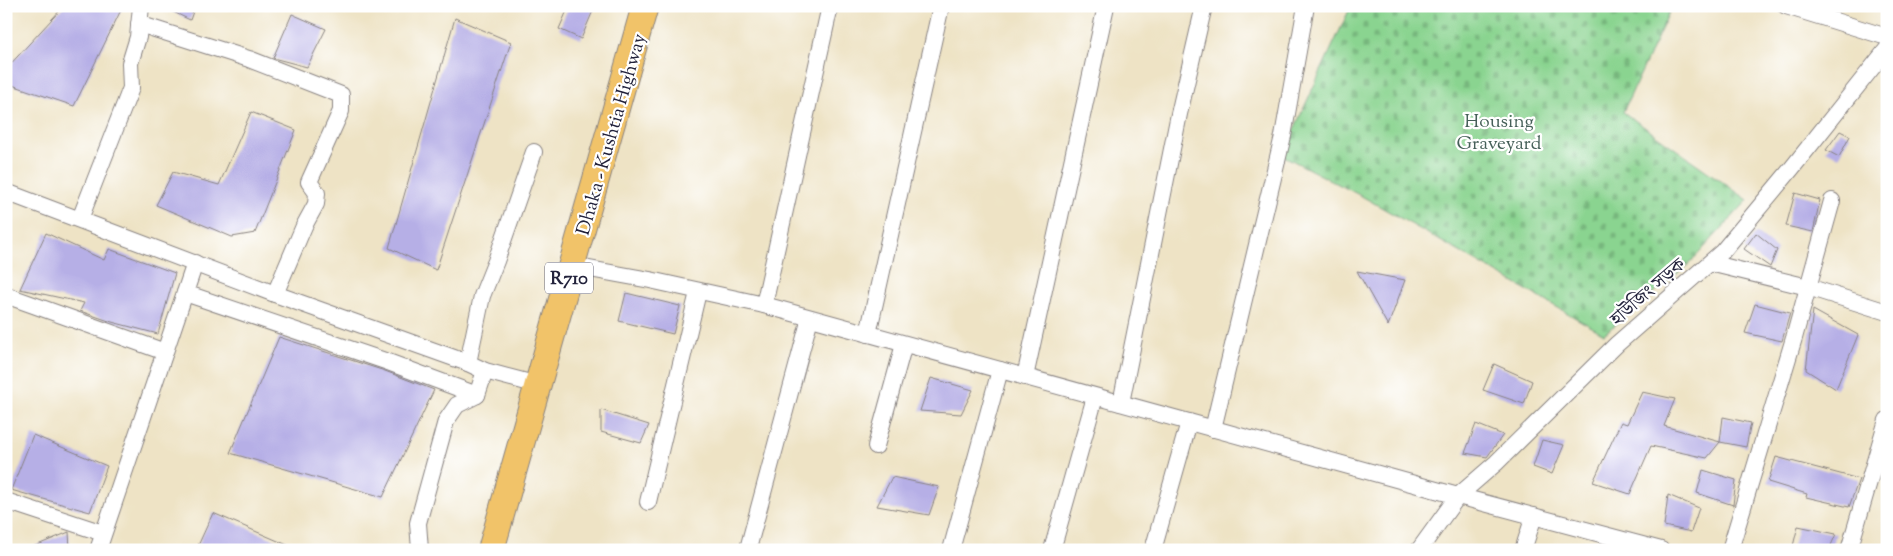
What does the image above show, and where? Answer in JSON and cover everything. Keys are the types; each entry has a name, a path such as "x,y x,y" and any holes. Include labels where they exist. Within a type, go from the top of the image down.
{"main road":[{"name":"Dhaka - Kushtia Highway","path":"491,550 645,6"}],"street":[{"path":"80,219 131,88 130,63 138,37 141,6"},
{"path":"764,305 830,6"},
{"path":"868,334 941,6"},
{"path":"1024,377 1106,6"},
{"path":"1121,404 1179,114 1204,6"},
{"path":"1213,429 1283,136 1306,6"},
{"path":"1786,6 1887,37"},
{"path":"139,24 249,58 341,95 341,111 309,182 317,193 316,204 304,226 275,294"},
{"name":"হাউজিং সড়ক","path":"1419,550 1458,496 1496,463 1617,344 1722,252 1887,49"},
{"path":"468,363 482,296 534,152"},
{"path":"6,192 275,294 468,363 485,372 538,385"},
{"path":"1730,550 1808,288 1832,200"},
{"path":"1710,262 1808,288 1887,312"},
{"path":"98,550 195,263"},
{"path":"572,266 650,280 764,305 1661,550"},
{"path":"648,502 698,292"},
{"path":"185,293 388,362 477,395"},
{"path":"6,299 11,297 165,352"},
{"path":"749,545 810,318"},
{"path":"876,446 904,344"},
{"path":"951,550 1000,370"},
{"path":"420,550 418,523 446,421 457,405 477,395 485,372"},
{"path":"1052,550 1095,396"},
{"path":"1849,550 1881,458 1887,420"},
{"path":"1153,550 1189,422"},
{"path":"6,501 103,533"},
{"path":"1523,550 1534,516"}],"green space":[{"name":"Housing Graveyard","path":"1351,6 1672,6 1623,112 1748,200 1690,263 1604,334 1365,198 1282,155"}],"building":[{"path":"64,6 113,6 121,10 74,106 6,83 6,69"},
{"path":"161,6 195,6 190,20"},
{"path":"569,6 595,6 581,39 559,29"},
{"path":"292,14 326,29 307,67 273,58"},
{"path":"455,18 511,42 436,270 389,248"},
{"path":"251,112 296,130 255,233 232,237 156,205 173,172 219,185"},
{"path":"1840,131 1850,136 1839,157 1826,150"},
{"path":"1795,193 1820,200 1813,232 1786,226"},
{"path":"46,233 104,260 109,249 175,273 158,334 112,322 80,311 84,303 20,289"},
{"path":"1756,233 1777,250 1770,267 1744,249"},
{"path":"1357,271 1405,280 1388,326"},
{"path":"626,293 680,306 673,334 619,321"},
{"path":"1755,304 1790,313 1782,341 1745,333"},
{"path":"1813,310 1858,335 1836,389 1806,370"},
{"path":"279,337 385,371 434,390 383,497 230,453"},
{"path":"1494,364 1532,381 1524,404 1483,390"},
{"path":"931,378 973,390 961,414 920,411"},
{"path":"1642,392 1675,399 1664,426 1720,442 1707,458 1651,446 1630,494 1593,482 1621,422 1627,424"},
{"path":"601,410 649,425 641,443 601,432"},
{"path":"1723,417 1751,423 1746,447 1720,442"},
{"path":"1476,424 1503,435 1487,457 1465,453"},
{"path":"33,435 107,466 90,512 11,490"},
{"path":"1542,440 1564,445 1552,474 1533,467"},
{"path":"1776,457 1859,479 1849,507 1806,497 1807,494 1768,482"},
{"path":"1703,470 1736,480 1733,505 1697,493"},
{"path":"892,477 939,487 929,515 877,506"},
{"path":"1668,495 1699,508 1691,532 1664,526"},
{"path":"213,513 299,550 196,550"},
{"path":"1798,526 1836,534 1829,550 1792,550"},
{"path":"69,532 70,550 28,550 28,549"}]}
